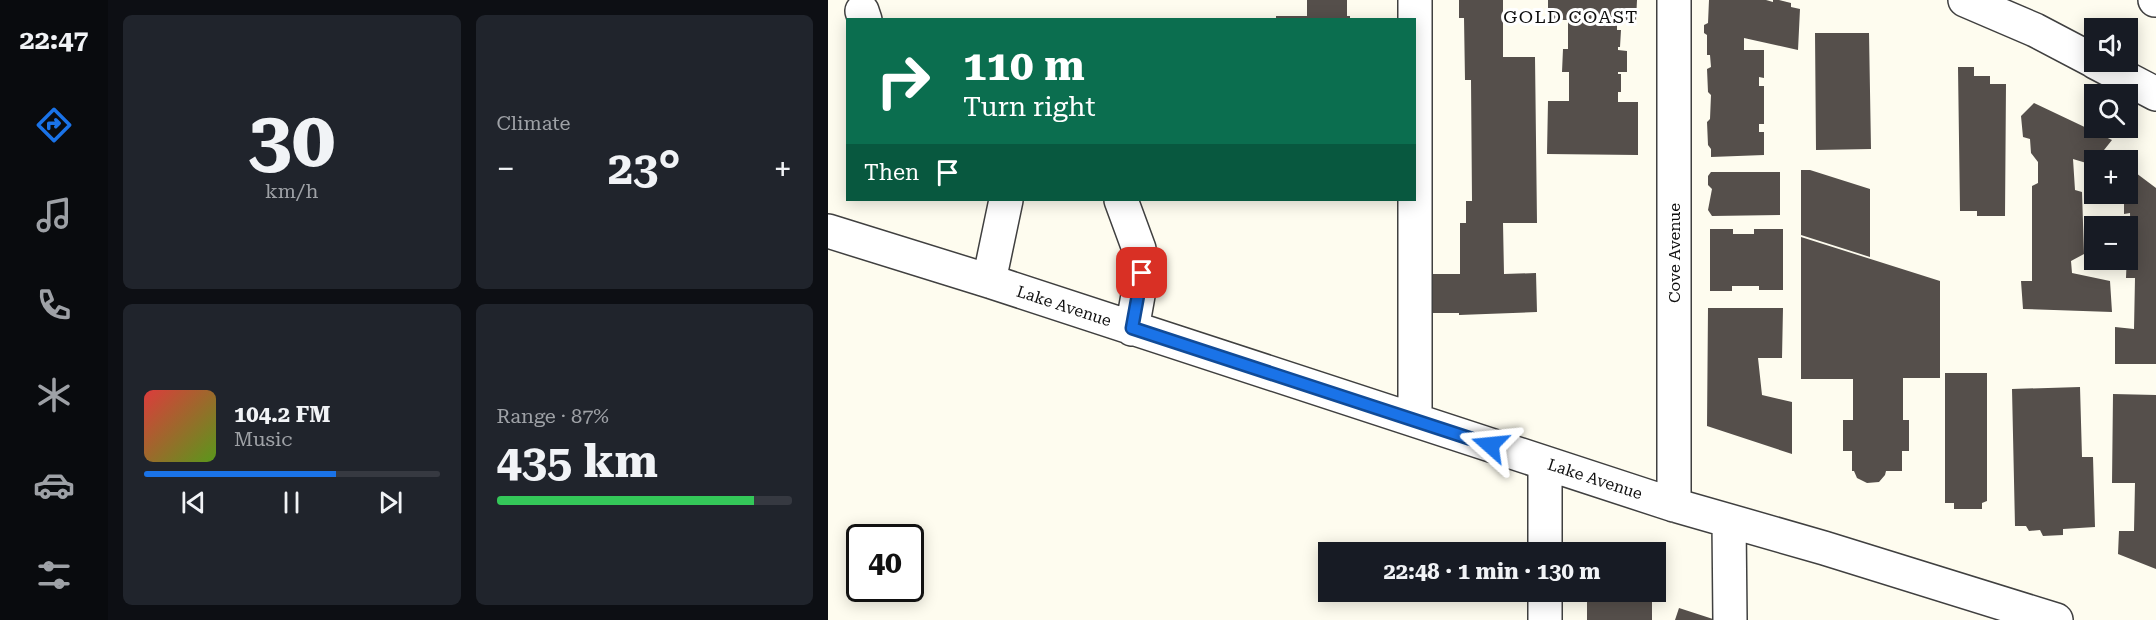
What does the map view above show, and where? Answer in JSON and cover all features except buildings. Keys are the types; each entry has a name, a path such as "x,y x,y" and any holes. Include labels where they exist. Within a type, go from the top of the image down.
{"street":[{"path":"1415,0 1415,18"},
{"name":"Cove Avenue","path":"1674,0 1674,505"},
{"path":"1965,0 2020,11 2084,54"},
{"path":"2115,72 2156,94"},
{"path":"988,281 1006,201"},
{"path":"1121,201 1139,249 1142,273 1132,328"},
{"path":"1415,201 1415,420"},
{"name":"Lake Avenue","path":"828,231 1674,505 1824,548 1991,610 2056,620"},
{"path":"1545,463 1545,542"},
{"path":"1729,521 1730,620"},
{"path":"1545,602 1545,620"}],"district":[{"name":"GOLD COAST","path":"1571,16"}],"route":[{"path":"1142,273 1132,328 1490,445"}]}
